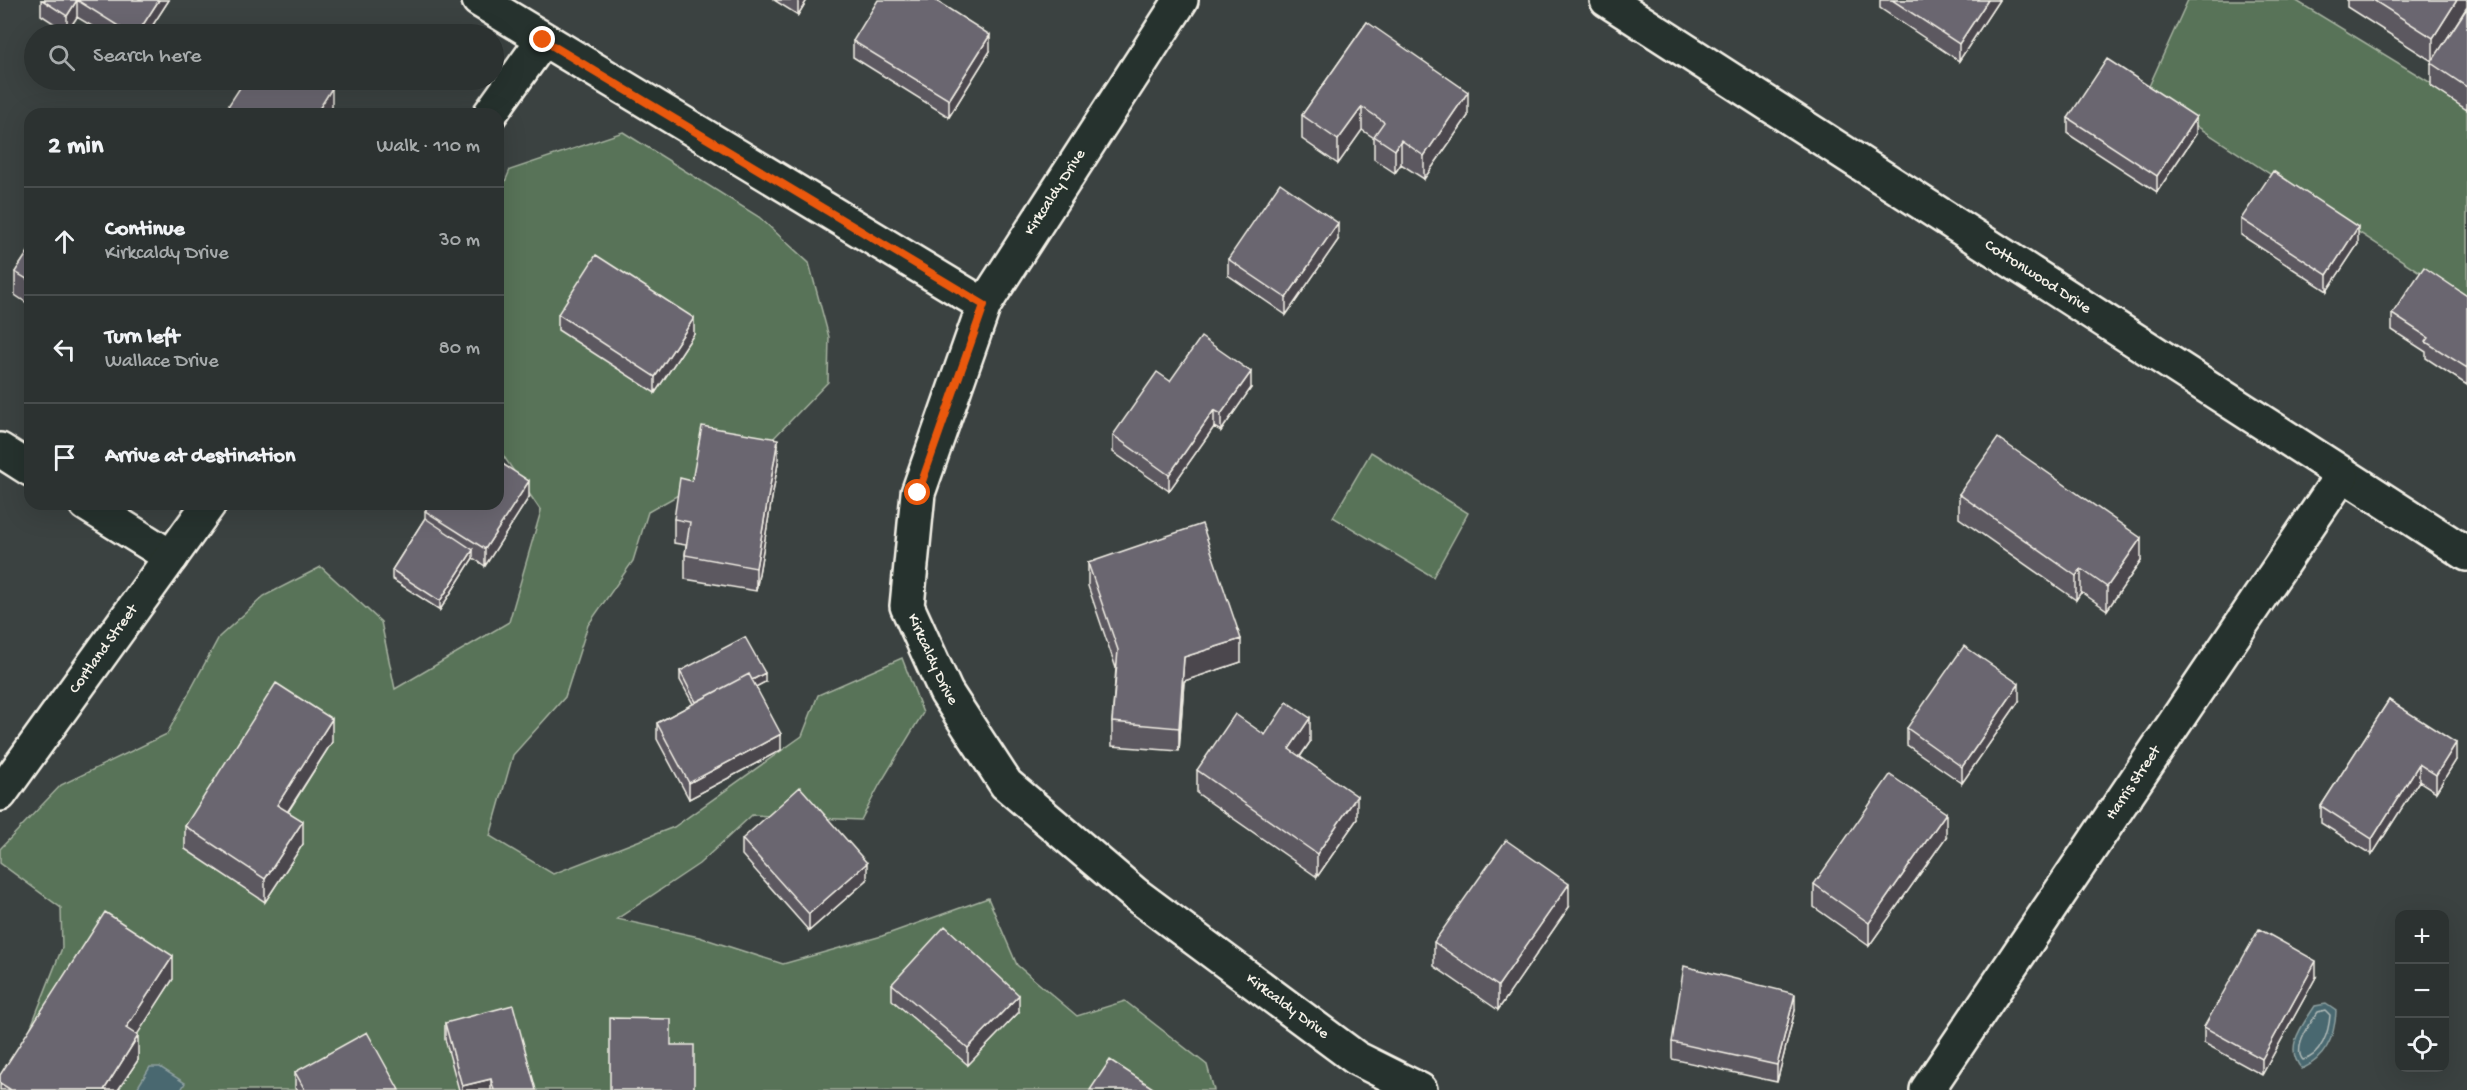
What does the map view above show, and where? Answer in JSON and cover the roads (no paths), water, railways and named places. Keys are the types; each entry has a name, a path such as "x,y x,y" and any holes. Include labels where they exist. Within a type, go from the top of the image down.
{"street":[{"path":"479,0 984,305"},
{"name":"Kirkcaldy Drive","path":"1181,0 984,305 918,493 908,606 946,692 1006,784 1135,894 1356,1058 1420,1090"},
{"name":"Cottonwood Drive","path":"1607,0 2467,554"},
{"path":"494,108 543,40"},
{"path":"0,450 24,465"},
{"name":"Harris Street","path":"1927,1090 2342,475"},
{"path":"96,510 171,557"},
{"name":"Cortland Street","path":"0,794 205,510"}],"water":[{"path":"2326,1004 2336,1011 2334,1029 2323,1052 2302,1069 2294,1053 2294,1045 2300,1029 2315,1006"},
{"path":"150,1067 160,1067 185,1083 181,1090 136,1090"}]}
